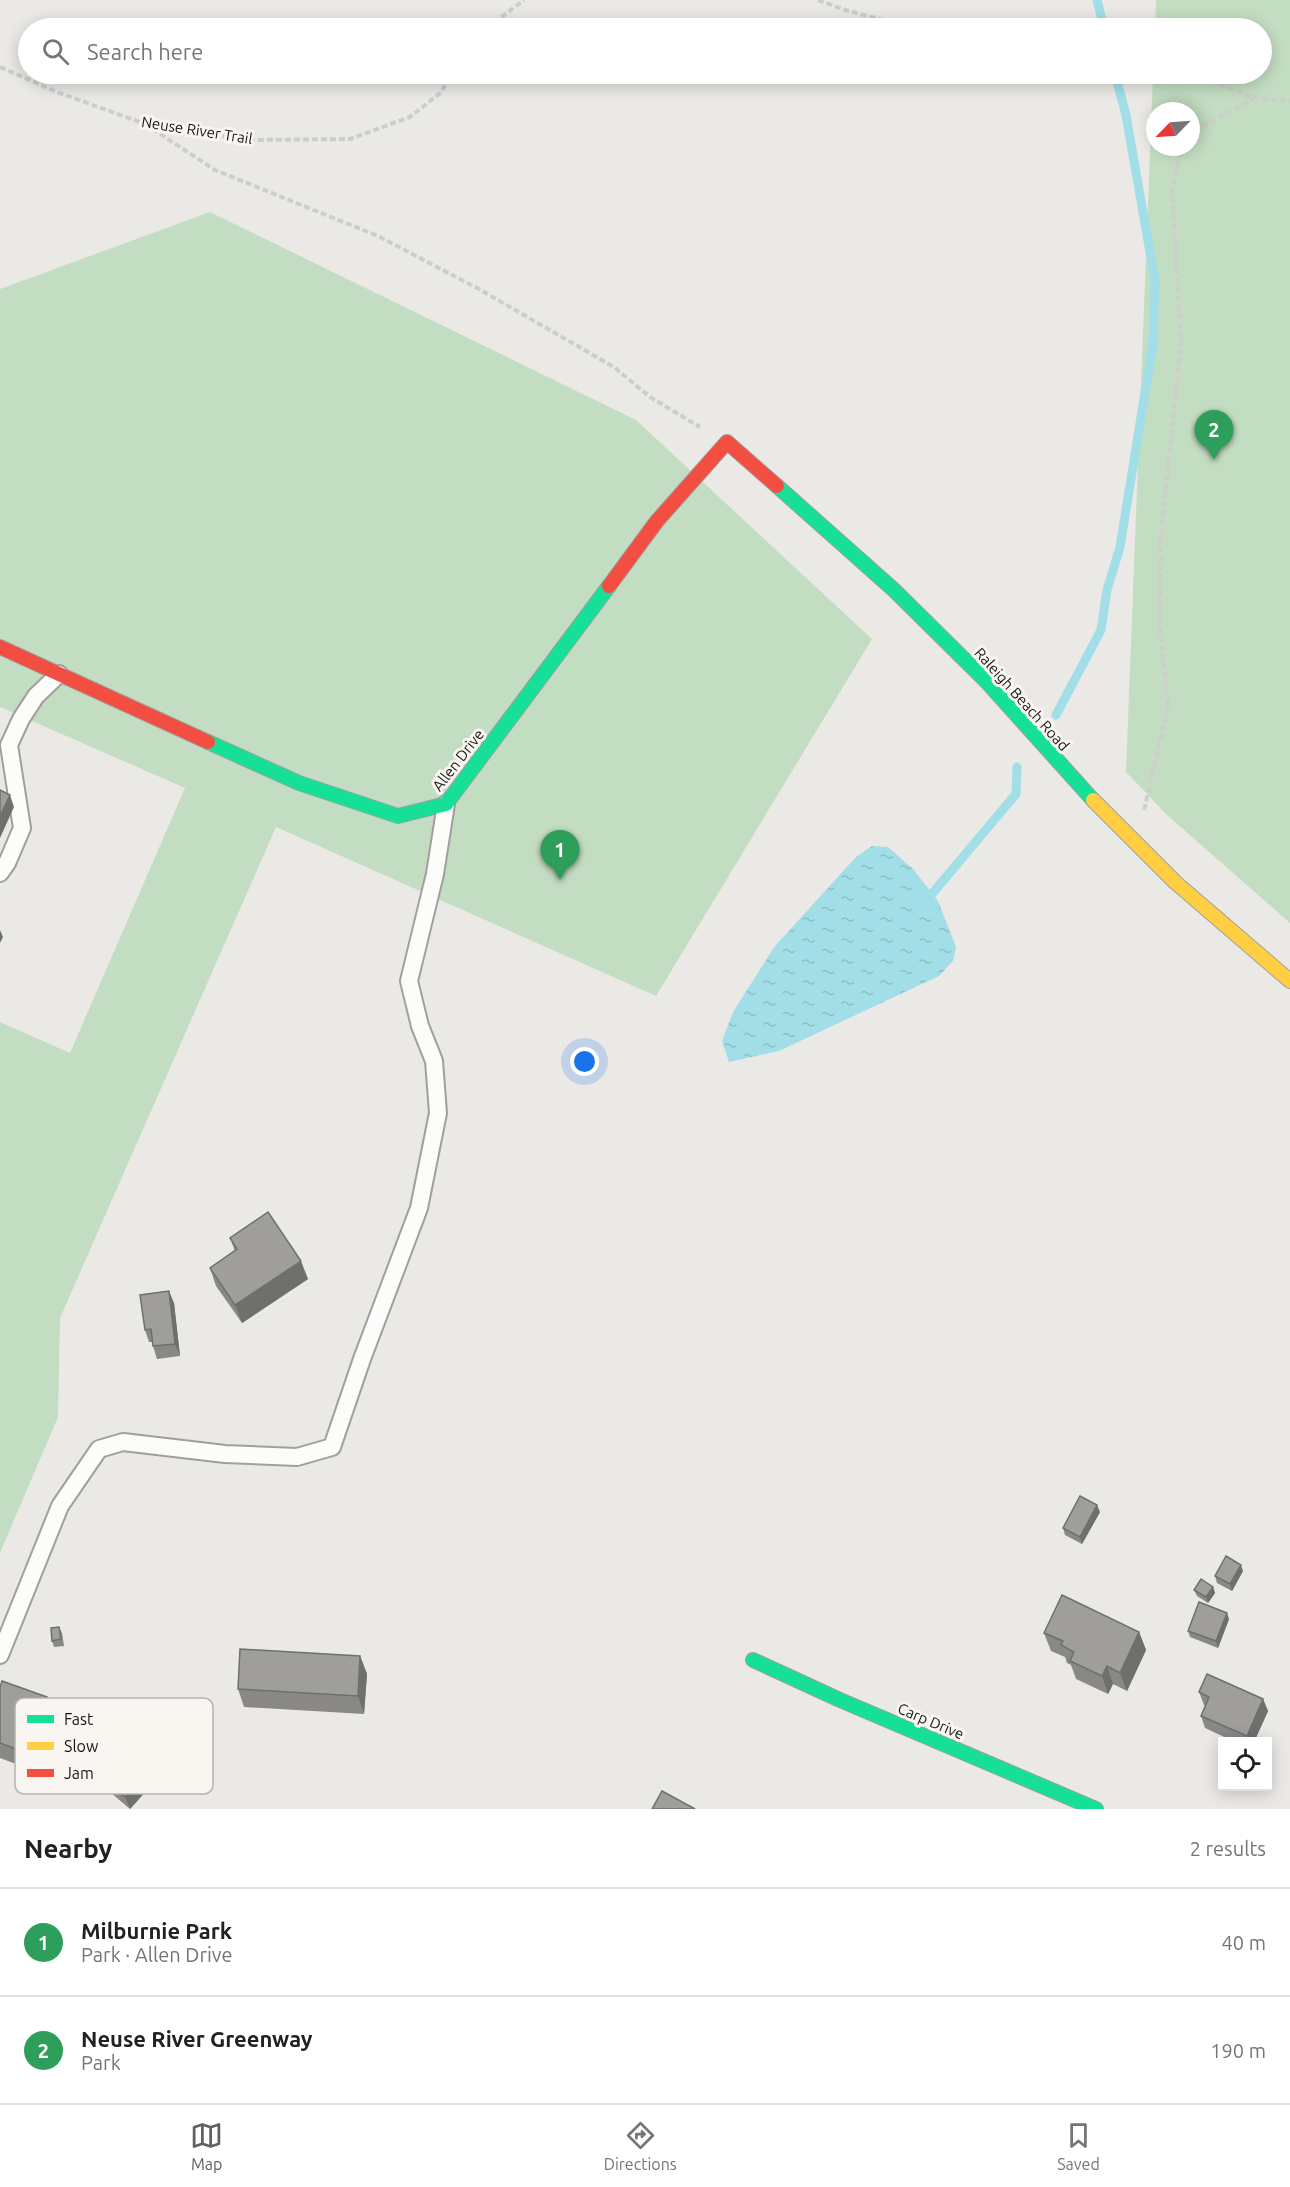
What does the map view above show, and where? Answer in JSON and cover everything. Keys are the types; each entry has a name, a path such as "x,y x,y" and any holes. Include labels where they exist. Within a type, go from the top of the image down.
{"street":[{"name":"Allen Drive","path":"0,647 299,783 398,816 446,804 657,522 727,442"},
{"name":"Raleigh Beach Road","path":"727,442 894,590 986,681 1070,777 1132,841 1290,981"},
{"name":"Carp Drive","path":"753,1660 840,1700 1096,1809"}],"lane":[{"path":"0,873 7,863 22,828 9,745 21,719 36,696 59,674"},
{"path":"0,1655 60,1506 99,1449 123,1442 225,1454 297,1457 332,1447 362,1359 419,1208 438,1113 434,1061 420,1026 408,981 435,874 446,804"}],"path":[{"path":"500,18 524,0"},
{"path":"818,0 875,18"},
{"name":"Neuse River Trail","path":"0,67 18,75"},
{"name":"Neuse River Trail","path":"39,84 145,124 246,140 350,139 410,117 439,94 446,84"},
{"path":"1218,84 1255,98 1290,102"},
{"path":"1200,127 1255,98"},
{"path":"145,124 215,170 378,236 477,288 614,367 650,397 727,442"},
{"path":"1132,841 1147,803 1168,706 1160,628 1161,535 1181,344 1172,190 1180,156"}],"green space":[{"path":"1156,0 1290,0 1290,923 1167,815 1126,772 1150,156 1200,156 1200,102 1152,102 1153,84 1272,84 1272,18 1155,18"},
{"path":"210,212 636,420 872,639 656,996 276,827 60,1318 58,1417 0,1553 0,1022 70,1053 185,788 0,707 0,289"}],"water":[{"path":"872,846 888,847 913,869 938,901 956,947 953,961 939,976 779,1051 729,1062 722,1041 733,1012 775,946 856,857"}],"building":[{"path":"0,790 10,795 0,816"},
{"path":"268,1212 301,1261 235,1305 210,1268 237,1249 230,1238"},
{"path":"169,1291 175,1344 153,1346 151,1329 145,1330 140,1295"},
{"path":"1080,1496 1097,1505 1080,1537 1063,1528"},
{"path":"1226,1556 1241,1565 1230,1584 1215,1576"},
{"path":"1201,1579 1213,1587 1206,1597 1194,1590"},
{"path":"1062,1595 1139,1632 1120,1673 1107,1666 1102,1676 1070,1661 1074,1652 1061,1645 1063,1641 1044,1633"},
{"path":"1199,1602 1227,1613 1216,1641 1188,1631"},
{"path":"59,1627 61,1639 52,1641 51,1628"},
{"path":"240,1649 360,1656 358,1696 238,1689"},
{"path":"1207,1674 1263,1699 1247,1736 1201,1716 1209,1697 1199,1692"},
{"path":"2,1681 47,1697 15,1698 15,1748 0,1743 0,1687"},
{"path":"662,1791 695,1809 652,1809"}],"waterway":[{"path":"1097,0 1102,18"},
{"path":"1056,715 1101,630 1107,590 1120,547 1153,343 1155,281 1126,115 1118,84"},
{"path":"921,901 931,895 1016,794 1017,767"}],"traffic: fast":[{"path":"777,486 894,590 986,681 1093,800"},
{"path":"208,742 299,783 398,816 446,804 609,586"},
{"path":"753,1660 840,1700 1096,1809"}],"traffic: slow":[{"path":"1093,800 1175,882 1290,981"}],"traffic: jam":[{"path":"609,586 657,521 727,442 777,486"},
{"path":"0,647 208,742"}],"place":[{"name":"Neuse River Greenway","path":"1214,460"},
{"name":"Milburnie Park","path":"560,880"}]}
